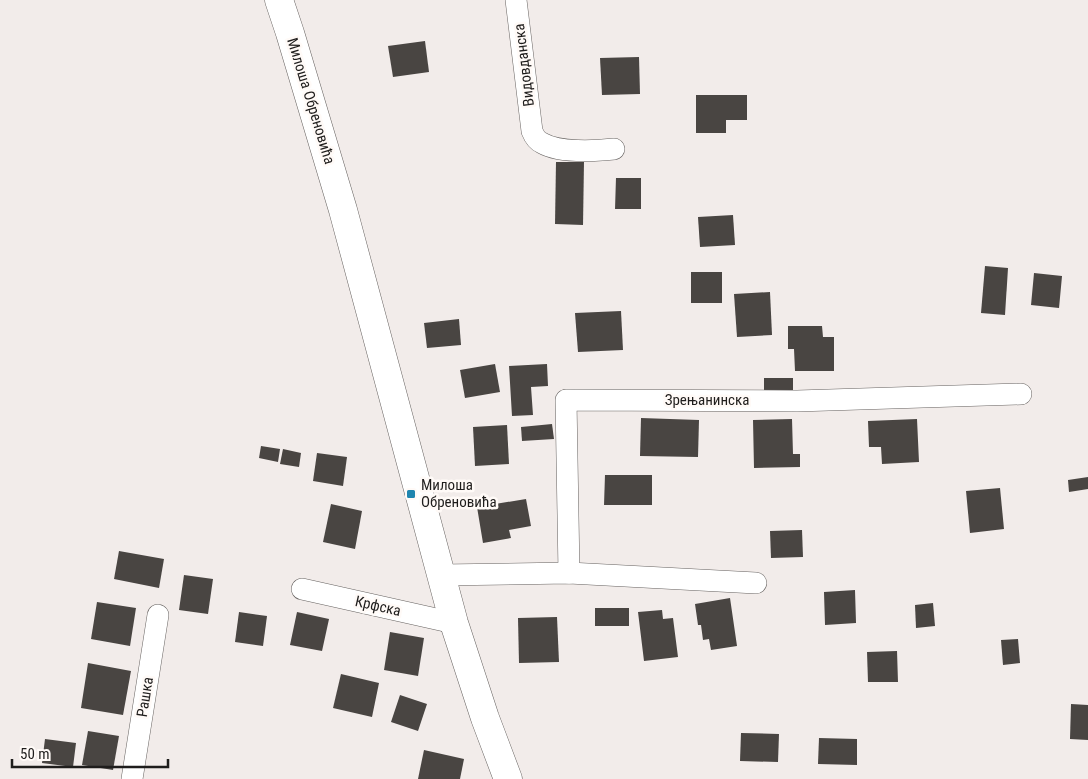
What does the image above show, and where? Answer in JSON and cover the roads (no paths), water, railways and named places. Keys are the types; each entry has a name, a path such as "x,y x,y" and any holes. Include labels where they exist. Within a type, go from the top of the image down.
{"street":[{"name":"Милоша Обреновића","path":"279,0 343,210 454,623 508,779"},
{"name":"Видовданска","path":"516,0 532,130 535,137 540,142 575,151 614,149"},
{"name":"Зрењанинска","path":"569,573 566,400 797,401 1020,394"},
{"path":"440,575 569,573 756,583"},
{"name":"Крфска","path":"302,589 454,623"},
{"name":"Рашка","path":"132,779 158,615"}],"place":[{"name":"Милоша Обреновића","path":"411,494"}]}
